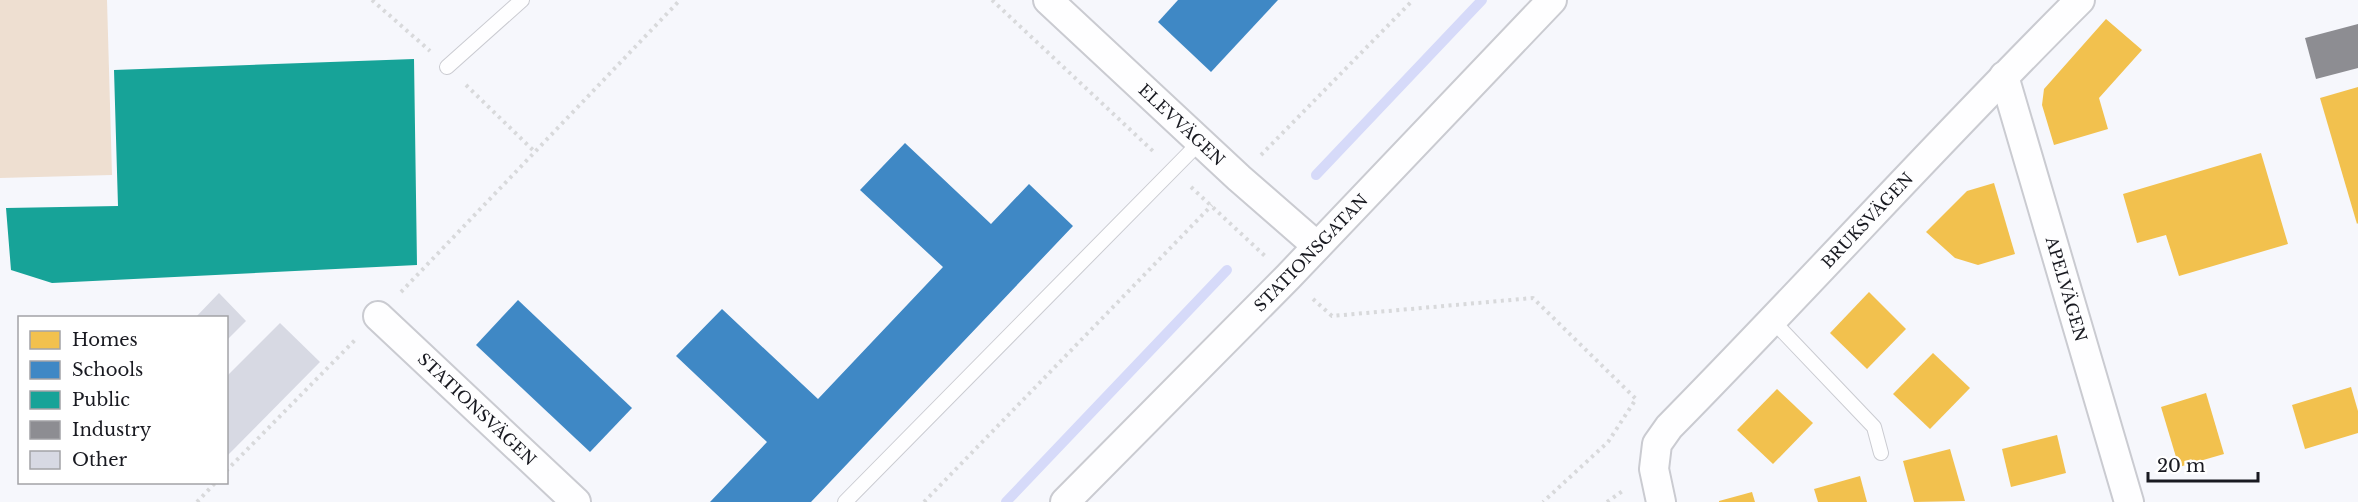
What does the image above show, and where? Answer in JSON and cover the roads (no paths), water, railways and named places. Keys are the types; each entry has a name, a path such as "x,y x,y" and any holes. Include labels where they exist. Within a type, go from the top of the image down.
{"street":[{"name":"ELEVVÄGEN","path":"1048,0 1239,178 1317,246"},
{"name":"STATIONSGATAN","path":"1065,502 1288,277 1552,0"},
{"name":"BRUKSVÄGEN","path":"1661,502 1654,469 1657,444 1669,427 1773,321 2004,76 2080,0"},
{"name":"APELVÄGEN","path":"2004,76 2129,502"},
{"name":"STATIONSVÄGEN","path":"378,316 576,502"}],"lane":[{"path":"447,67 522,0"},
{"path":"845,502 1200,142"},
{"path":"1773,321 1874,427 1881,453"}],"waterway":[{"path":"1316,175 1482,0"},
{"path":"1006,502 1227,270"}]}
